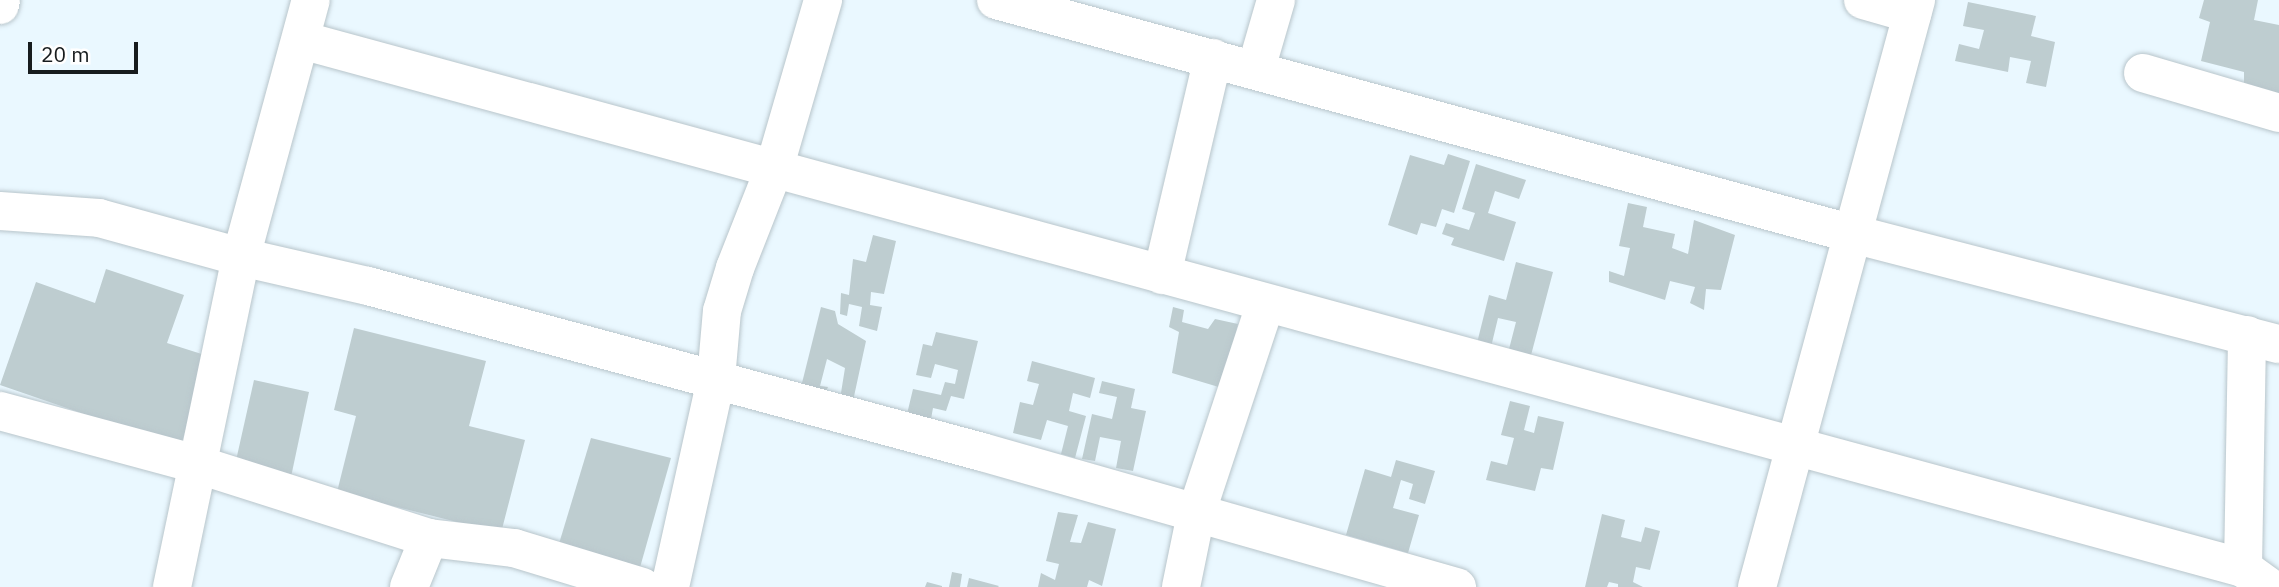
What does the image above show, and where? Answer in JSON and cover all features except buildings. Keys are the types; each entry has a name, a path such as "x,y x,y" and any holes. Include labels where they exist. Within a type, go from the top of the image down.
{"street":[{"path":"172,587 241,257 311,0"},
{"path":"670,587 716,379 722,311 735,268 774,169 823,0"},
{"path":"301,40 1265,305 1795,447 2256,578 2263,339 1853,234 1213,58 1051,7 996,0"},
{"path":"1256,69 1276,0"},
{"path":"1757,587 1914,7 1863,0"},
{"path":"1162,275 1213,58"},
{"path":"2143,73 2279,113"},
{"path":"0,211 99,218 241,257 368,286 716,379 1457,587"},
{"path":"1181,587 1196,514 1265,305"},
{"path":"0,411 197,464 429,538 514,548 627,585"},
{"path":"409,587 429,538"}]}
